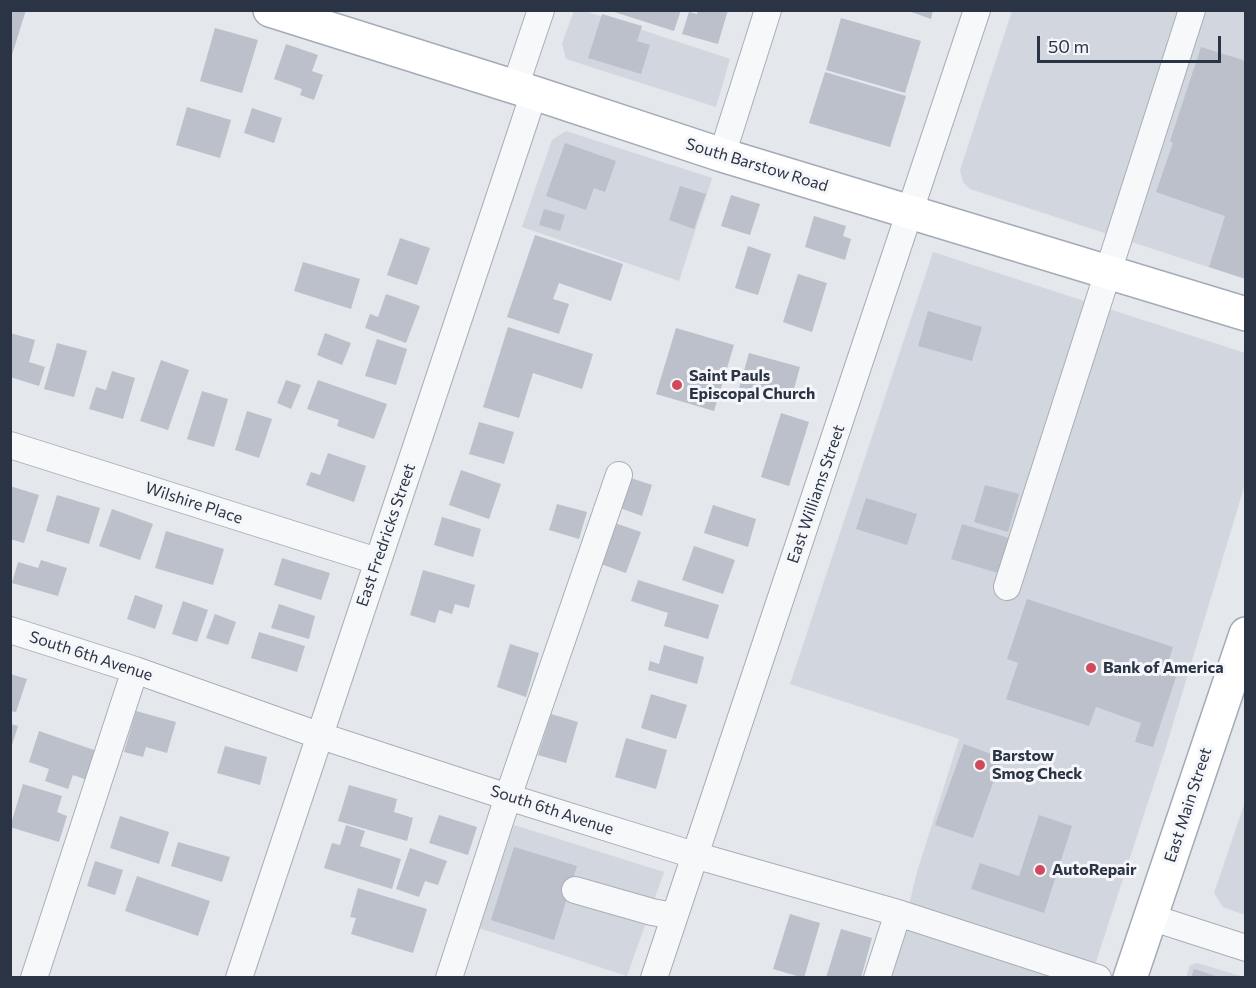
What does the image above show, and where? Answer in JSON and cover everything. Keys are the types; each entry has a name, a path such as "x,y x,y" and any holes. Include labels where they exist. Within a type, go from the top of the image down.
{"main road":[{"name":"South Barstow Road","path":"270,10 321,18 525,90 722,155 1245,314"},
{"name":"East Main Street","path":"1130,978 1245,634"}],"street":[{"name":"East Fredricks Street","path":"238,978 377,561 525,90 541,10"},
{"path":"722,155 768,10"},
{"name":"East Williams Street","path":"654,978 978,10"},
{"path":"1007,587 1192,10"},
{"name":"Wilshire Place","path":"10,445 377,561"},
{"path":"449,978 508,797 619,475"},
{"name":"South 6th Avenue","path":"10,630 135,670 318,735 508,797 694,855 898,913 1098,978"},
{"path":"34,978 135,670"},
{"path":"575,890 674,916"},
{"path":"877,978 898,913"},
{"path":"1150,917 1245,948"}],"shaded area":[{"path":"574,11 585,11 730,59 716,107 566,59 562,43"},
{"path":"1012,11 1245,11 1245,279 970,189 963,182 960,170"},
{"path":"566,131 712,178 679,281 522,227 552,140"},
{"path":"933,252 1245,353 1245,484 1166,747 1091,977 889,977 917,872 959,739 790,684"},
{"path":"1245,802 1245,915 1223,907 1214,893"},
{"path":"514,825 664,872 627,976 479,928"},
{"path":"1197,963 1244,977 1186,978 1190,965"}],"building":[{"path":"10,10 26,10 11,58 10,57"},
{"path":"608,10 681,10 674,31"},
{"path":"698,10 728,10 718,44 682,34 689,12 697,14"},
{"path":"906,10 933,10 931,19"},
{"path":"602,14 642,26 637,41 650,45 641,74 588,58"},
{"path":"841,18 921,41 905,93 826,70"},
{"path":"215,28 258,40 242,93 200,81"},
{"path":"286,44 318,55 312,71 323,75 314,100 300,95 302,89 274,79"},
{"path":"1201,47 1246,61 1246,279 1209,267 1225,216 1156,192"},
{"path":"825,72 906,96 890,147 809,123"},
{"path":"187,107 231,120 220,158 176,145"},
{"path":"252,108 282,118 274,143 244,133"},
{"path":"565,143 616,161 605,192 594,188 586,210 546,196"},
{"path":"680,186 706,194 694,229 669,220"},
{"path":"731,195 760,204 750,235 721,226"},
{"path":"544,209 565,215 560,231 539,225"},
{"path":"814,216 846,226 843,236 851,239 845,260 805,247"},
{"path":"535,235 623,264 611,301 559,283 553,299 569,304 559,334 507,317"},
{"path":"400,238 430,248 417,285 387,275"},
{"path":"748,246 771,254 758,295 735,288"},
{"path":"303,262 360,279 351,309 294,291"},
{"path":"798,274 827,283 812,332 783,322"},
{"path":"386,294 420,306 406,343 365,328 370,314 378,317"},
{"path":"928,311 982,327 972,361 918,346"},
{"path":"508,327 593,354 582,389 533,373 519,418 483,407"},
{"path":"676,328 734,345 714,411 656,394"},
{"path":"10,333 35,340 29,362 45,367 39,386 10,377"},
{"path":"325,333 351,343 342,365 317,355"},
{"path":"377,339 407,349 396,385 365,376"},
{"path":"57,343 87,351 74,397 44,389"},
{"path":"749,353 800,367 792,396 753,385 750,395 738,392"},
{"path":"161,360 189,370 168,430 140,421"},
{"path":"112,371 135,378 123,419 89,409 96,387 106,390"},
{"path":"286,380 301,385 291,409 277,403"},
{"path":"318,380 387,404 374,439 337,426 339,420 307,409"},
{"path":"202,391 228,399 214,447 187,439"},
{"path":"247,411 272,419 259,458 235,450"},
{"path":"781,413 809,422 789,486 761,477"},
{"path":"479,422 514,432 504,464 469,454"},
{"path":"328,453 366,466 354,502 306,485 311,472 320,475"},
{"path":"461,470 501,484 489,519 449,505"},
{"path":"631,478 652,485 642,516 620,508"},
{"path":"985,485 1019,494 1008,532 974,522"},
{"path":"10,486 39,495 24,543 10,539"},
{"path":"57,495 100,508 89,544 46,531"},
{"path":"866,498 917,514 907,545 856,529"},
{"path":"557,504 587,512 579,539 549,530"},
{"path":"713,505 756,519 748,547 704,533"},
{"path":"112,509 153,524 140,560 99,546"},
{"path":"442,517 481,529 473,557 434,545"},
{"path":"612,522 641,532 626,573 598,563"},
{"path":"962,524 1009,538 998,573 951,559"},
{"path":"166,531 224,549 213,585 155,568"},
{"path":"694,546 735,560 723,594 682,580"},
{"path":"282,558 330,573 321,600 274,585"},
{"path":"41,560 67,568 58,596 12,583 18,562 38,568"},
{"path":"423,570 475,585 469,608 455,604 452,614 439,610 435,623 410,615"},
{"path":"638,580 719,605 708,639 664,626 668,613 631,601"},
{"path":"135,595 163,605 155,629 127,619"},
{"name":"Bank of America","path":"1027,599 1173,647 1165,673 1176,677 1153,747 1135,742 1141,723 1096,707 1089,726 1006,699 1018,663 1007,659"},
{"path":"183,601 208,610 197,642 172,634"},
{"path":"279,604 315,616 309,639 271,628"},
{"path":"215,614 236,622 228,645 206,638"},
{"path":"259,632 305,646 297,672 251,658"},
{"path":"510,644 539,653 526,697 497,687"},
{"path":"664,645 704,657 697,684 648,670 650,661 659,664"},
{"path":"10,674 27,679 16,712 10,711"},
{"path":"651,694 687,705 676,739 641,728"},
{"path":"136,711 176,722 167,753 146,747 143,757 124,752"},
{"path":"551,714 578,722 566,763 538,755"},
{"path":"10,724 18,726 11,748 10,748"},
{"path":"39,731 97,751 87,780 73,775 68,789 45,781 49,769 29,762"},
{"path":"626,738 667,750 656,789 615,777"},
{"path":"964,744 1002,758 973,838 935,825"},
{"path":"225,746 267,757 260,785 217,773"},
{"path":"23,784 62,796 57,812 67,816 59,842 10,827"},
{"path":"349,785 397,799 394,812 413,818 407,841 338,821"},
{"path":"439,815 477,827 468,855 429,843"},
{"name":"AutoRepair","path":"1039,815 1072,826 1044,913 971,889 980,863 1019,876"},
{"path":"120,816 169,832 159,864 110,848"},
{"path":"346,825 365,831 360,846 401,859 392,889 324,868 332,843 340,845"},
{"path":"178,842 230,857 222,882 171,866"},
{"path":"514,847 577,866 554,940 491,920"},
{"path":"410,848 447,861 438,885 425,881 419,897 396,889"},
{"path":"95,861 123,870 115,895 87,886"},
{"path":"137,876 210,901 198,936 125,911"},
{"path":"358,888 427,909 413,953 351,934 356,918 350,917"},
{"path":"790,914 820,923 804,978 773,969"},
{"path":"841,929 872,938 861,978 826,978"},
{"path":"1194,969 1219,977 1219,978 1191,978"}],"place":[{"name":"Saint Pauls Episcopal Church","path":"677,385"},
{"name":"Bank of America","path":"1091,668"},
{"name":"Barstow Smog Check","path":"980,765"},
{"name":"AutoRepair","path":"1040,870"}]}
